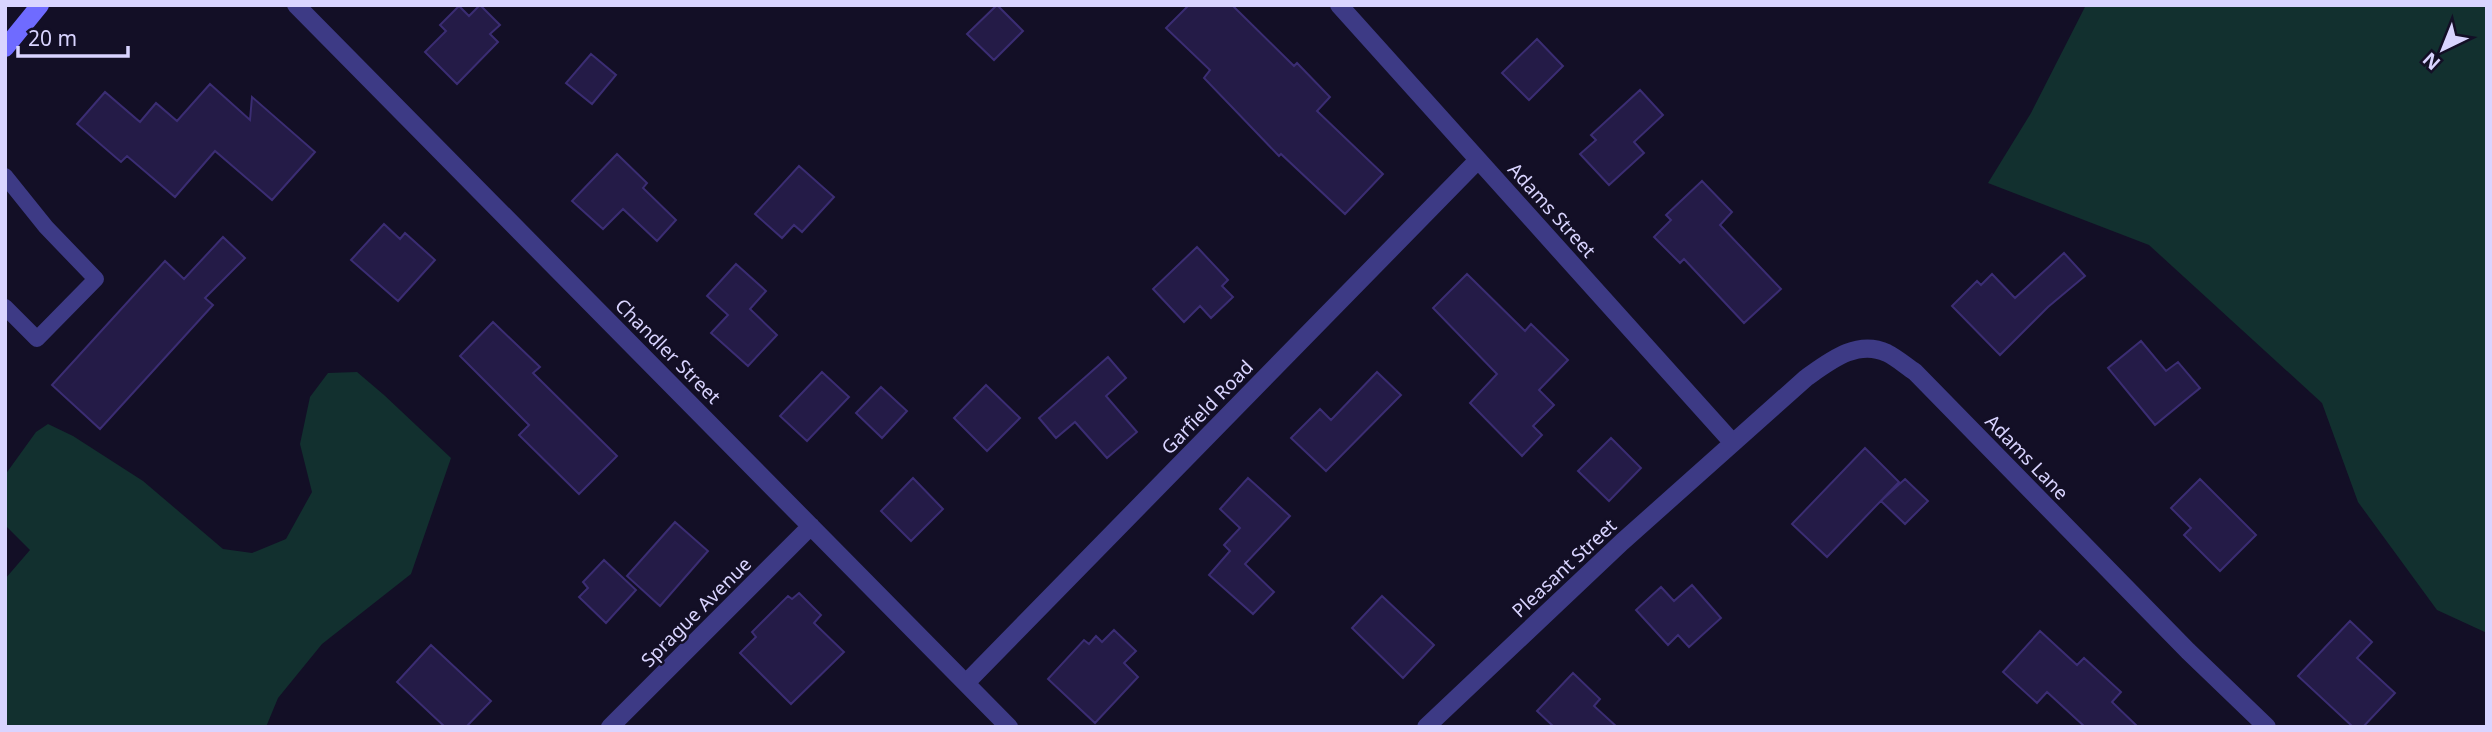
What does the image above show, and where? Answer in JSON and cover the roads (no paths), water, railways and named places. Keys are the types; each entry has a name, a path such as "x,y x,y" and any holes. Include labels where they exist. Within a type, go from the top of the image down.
{"main road":[{"path":"5,48 40,5"}],"street":[{"name":"Chandler Street","path":"296,5 1009,727"},
{"name":"Adams Street","path":"1339,5 1733,443"},
{"name":"Garfield Road","path":"966,683 1478,160"},
{"name":"Adams Lane","path":"1733,443 1806,378 1834,358 1863,347 1886,353 1915,372 2188,651 2267,727"},
{"name":"Pleasant Street","path":"1426,727 1622,542 1733,443"},
{"name":"Sprague Avenue","path":"610,727 811,526"}],"lane":[{"path":"5,177 46,227 96,279 37,339 5,307"}]}
